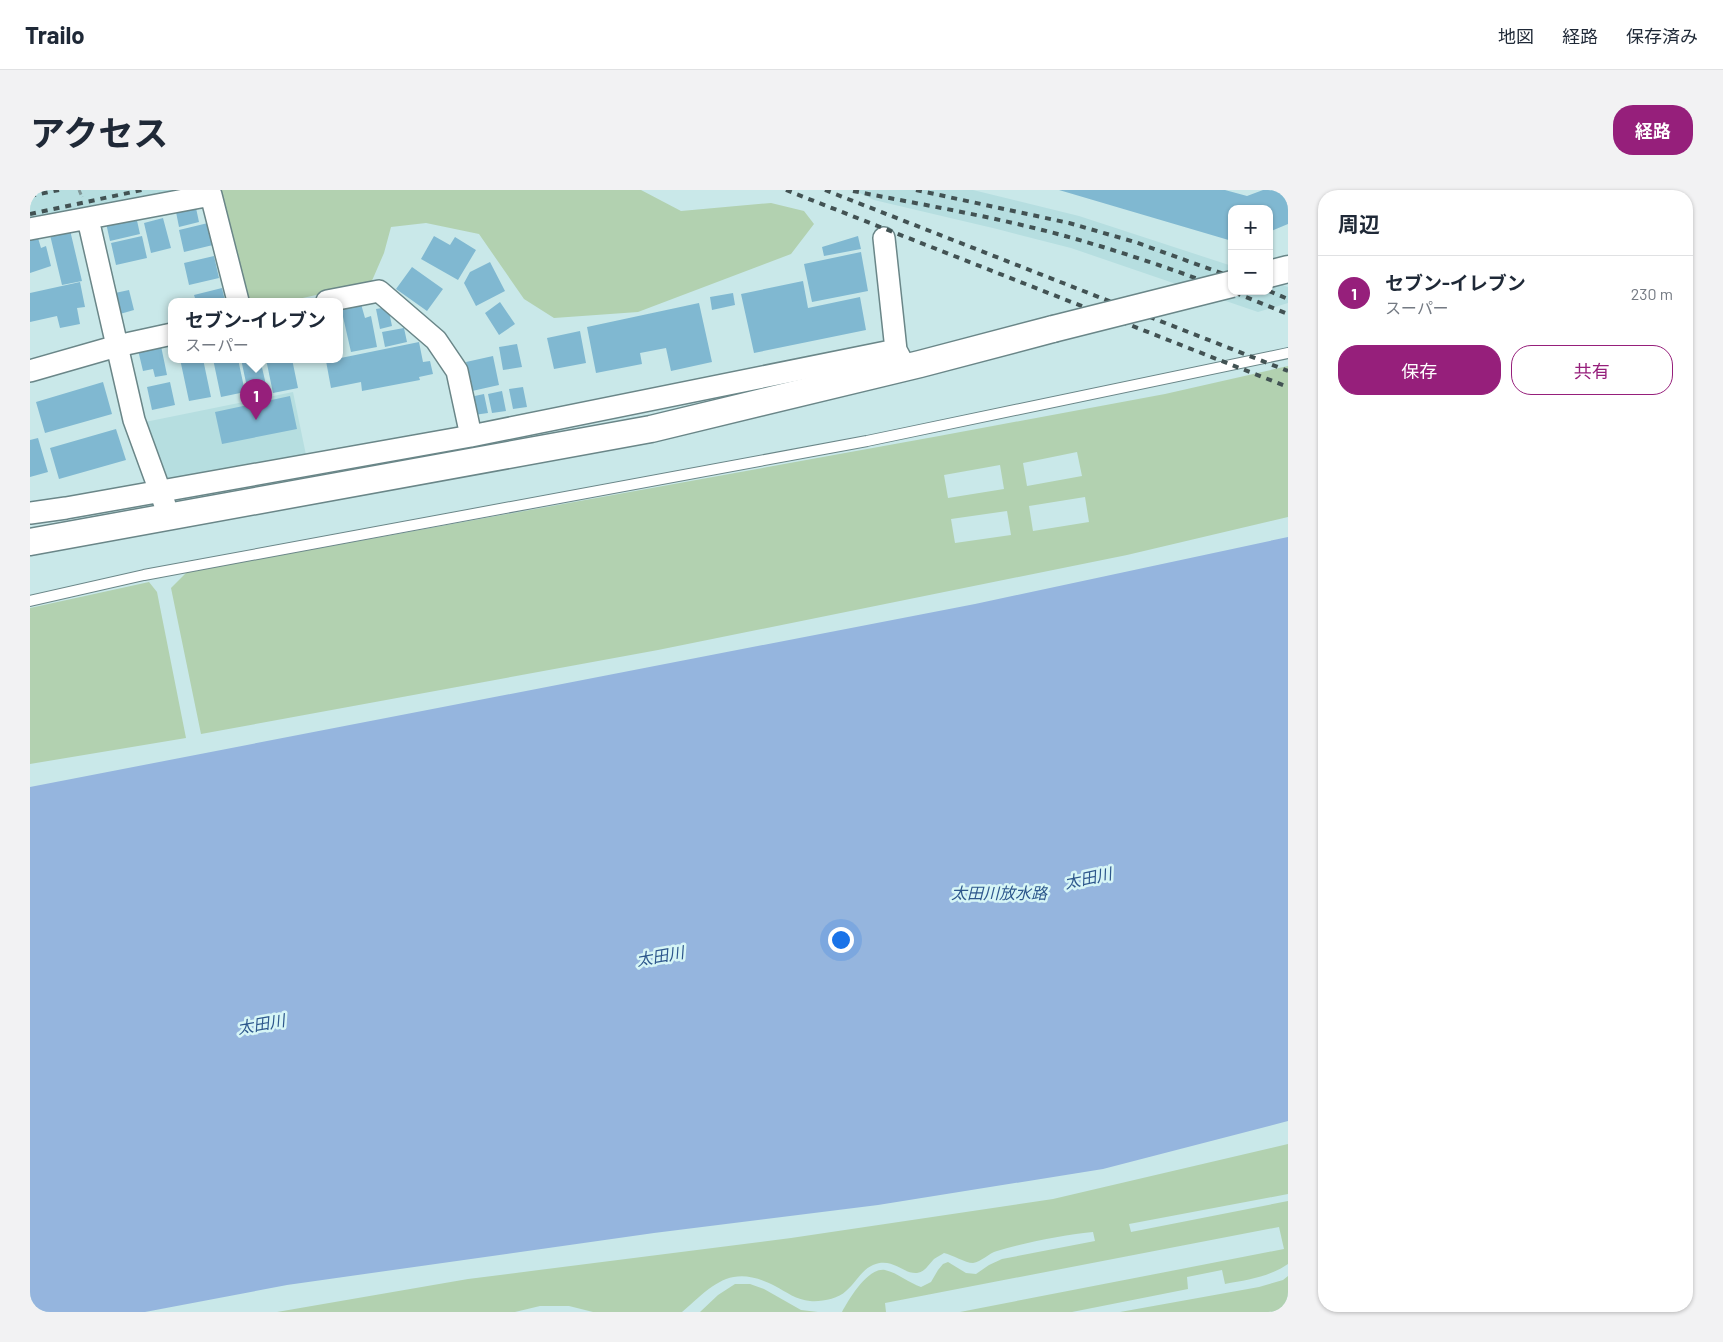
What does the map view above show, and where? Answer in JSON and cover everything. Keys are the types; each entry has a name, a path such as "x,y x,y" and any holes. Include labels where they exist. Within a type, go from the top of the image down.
{"street":[{"path":"30,229 211,195 237,298"},
{"path":"88,219 134,420 170,517"},
{"path":"884,238 901,358"},
{"path":"1273,273 1288,269"},
{"path":"30,513 160,492 1054,330 1228,285"},
{"path":"343,298 379,291 436,340 457,371 471,436"},
{"path":"30,371 117,346 168,335"},
{"path":"30,542 652,429 901,358"}],"lane":[{"path":"30,601 154,573 866,441 1288,353"}],"shaded area":[{"path":"30,190 198,190 130,199 30,224"},
{"path":"854,190 973,190 1079,216 1228,265 1228,295 1273,295 1273,281 1288,287 1288,303 1258,312 1071,248 874,200"},
{"path":"293,392 306,455 169,481 145,422"}],"green space":[{"path":"217,190 641,190 681,211 771,203 804,211 814,224 791,254 638,312 554,318 524,299 479,234 426,223 391,227 384,253 371,283 303,298 242,298"},
{"path":"1288,366 1288,517 1127,555 658,650 201,734 171,588 187,572 1165,394","holes":["1077,452 1082,476 1027,486 1023,463","1000,465 1004,489 948,498 944,475","1085,497 1089,522 1033,531 1029,506","1007,511 1011,535 955,543 951,519"]},
{"path":"149,582 157,592 186,738 30,764 30,608"},
{"path":"1288,1144 1288,1194 1129,1224 1131,1232 1288,1201 1288,1264 1266,1275 1225,1284 1222,1270 1187,1277 1188,1289 1072,1312 960,1312 1284,1249 1279,1227 885,1303 886,1312 842,1312 860,1285 872,1273 879,1270 890,1271 921,1287 931,1282 943,1264 948,1262 966,1273 976,1274 1002,1259 1095,1241 1093,1232 1057,1237 1009,1248 994,1252 973,1263 944,1253 934,1259 925,1269 917,1273 912,1273 892,1264 880,1263 865,1270 843,1294 819,1301 801,1299 760,1279 746,1276 724,1280 714,1285 682,1312 593,1312 569,1306 540,1306 515,1312 277,1312 468,1279 791,1238 1053,1199"},
{"path":"1288,1276 1288,1312 1120,1312 1259,1287 1283,1280"},
{"path":"735,1284 750,1284 764,1289 801,1310 818,1312 700,1312 718,1295"}],"water":[{"name":"太田川放水路","path":"1288,537 1288,1121 1103,1169 878,1205 654,1233 287,1285 145,1312 30,1312 30,787 975,604"}],"building":[{"path":"1059,190 1225,190 1247,196 1263,190 1288,190 1288,224 1273,230 1273,205 1228,205 1228,240"},
{"path":"196,208 199,222 179,227 176,212"},
{"path":"136,216 140,234 110,241 106,223"},
{"path":"163,218 171,248 151,253 144,223"},
{"path":"208,223 213,245 184,252 179,230"},
{"path":"70,230 82,281 62,285 50,235"},
{"path":"142,236 147,258 116,265 111,243"},
{"path":"434,236 450,245 455,237 476,250 458,280 421,259"},
{"path":"858,236 861,249 824,256 822,247"},
{"path":"38,238 41,248 46,246 51,266 30,273 30,240"},
{"path":"861,252 868,291 812,302 804,264"},
{"path":"214,256 219,278 189,285 184,263"},
{"path":"490,262 505,291 476,306 464,283 470,272"},
{"path":"412,267 443,289 427,311 396,289"},
{"path":"803,281 808,308 860,297 866,330 754,353 741,294"},
{"path":"80,282 85,307 77,308 80,324 60,328 57,316 30,322 30,293"},
{"path":"222,288 224,298 195,298 194,295"},
{"path":"129,290 134,310 120,314 115,293"},
{"path":"733,293 735,305 712,310 710,297"},
{"path":"500,302 515,324 499,335 485,313"},
{"path":"699,303 712,362 671,371 666,348 640,353 642,364 596,373 587,327"},
{"path":"361,304 365,318 371,316 377,347 351,352 343,317 343,308"},
{"path":"388,307 392,326 380,329 376,309"},
{"path":"404,328 407,342 385,347 382,332"},
{"path":"580,331 586,363 554,369 547,338"},
{"path":"419,342 423,362 430,361 433,374 419,377 420,380 362,391 361,382 331,388 326,363 343,363 343,358"},
{"path":"517,344 522,367 503,370 499,347"},
{"path":"161,346 167,375 155,377 153,369 143,371 138,350"},
{"path":"493,356 499,385 472,391 466,362"},
{"path":"181,363 204,363 211,397 189,401"},
{"path":"214,363 239,363 245,392 221,397"},
{"path":"242,363 261,363 267,389 248,392"},
{"path":"267,363 293,363 298,388 273,393"},
{"path":"103,382 112,414 45,433 36,402"},
{"path":"170,382 175,405 152,410 147,387"},
{"path":"523,387 527,407 513,409 509,389"},
{"path":"502,391 506,411 492,413 488,394"},
{"path":"484,394 488,413 474,415 470,397"},
{"path":"290,396 297,429 222,444 215,412"},
{"path":"116,429 126,460 59,479 50,448"},
{"path":"38,438 48,472 30,477 30,440"}],"railway":[{"path":"30,196 59,190"},
{"path":"30,214 142,190"},
{"path":"786,190 1288,387"},
{"path":"825,190 1288,371"},
{"path":"916,190 1069,223 1135,242 1228,276"},
{"path":"853,191 986,217 1065,236 1178,272 1288,314"},
{"path":"1273,293 1288,299"}],"place":[{"name":"セブン-イレブン","path":"256,420"}],"water label":[{"name":"太田川","path":"1088,878"},
{"name":"太田川","path":"660,956"},
{"name":"太田川","path":"261,1024"}]}
